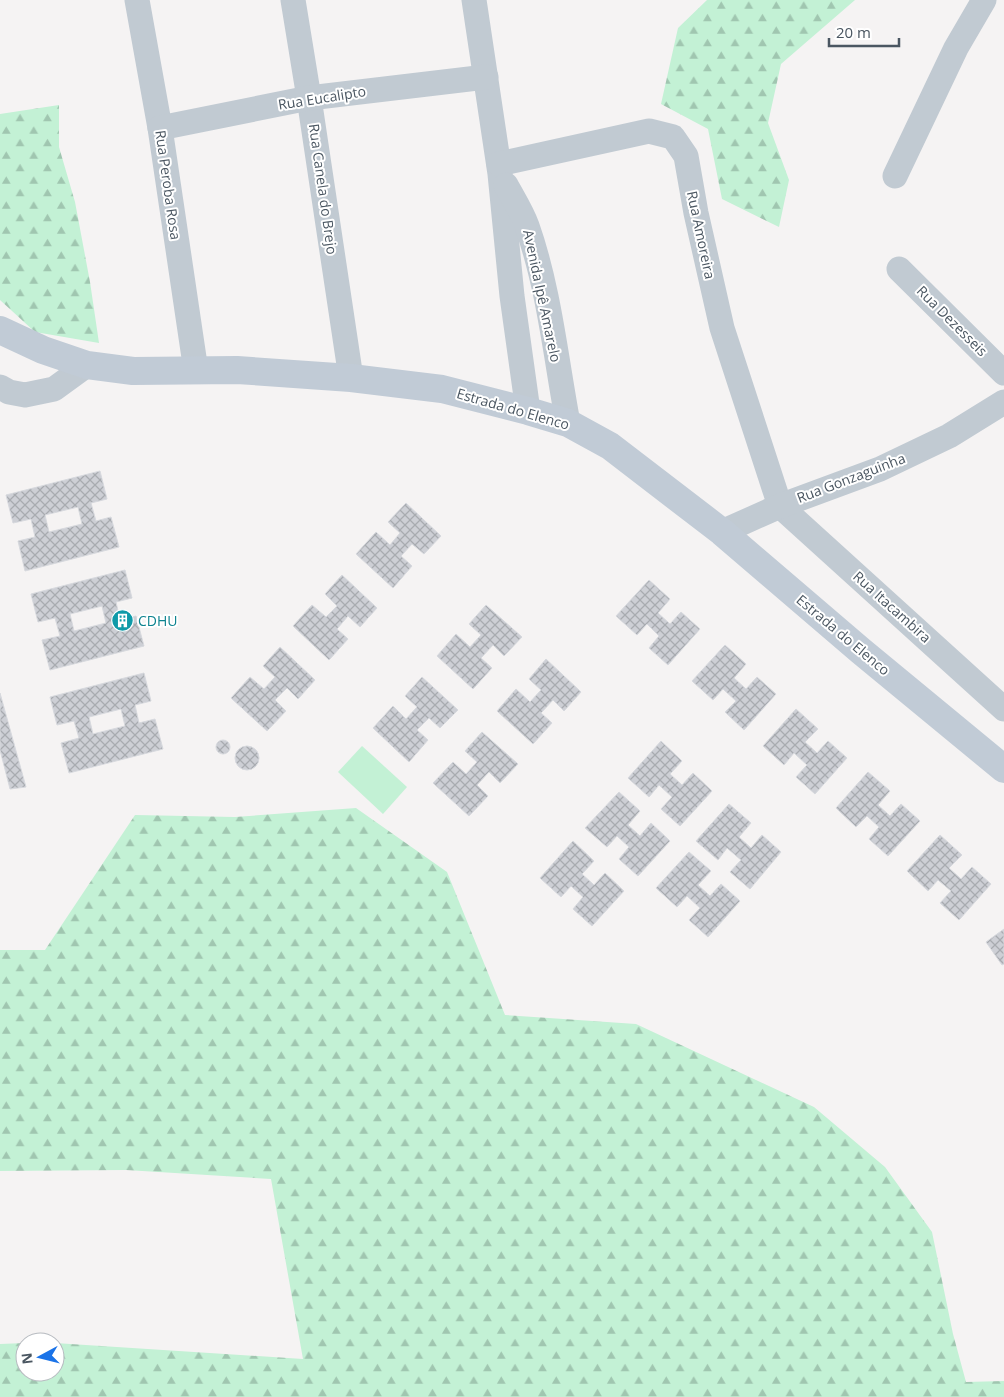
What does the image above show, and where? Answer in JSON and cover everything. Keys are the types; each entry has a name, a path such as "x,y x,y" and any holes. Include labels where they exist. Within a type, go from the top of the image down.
{"street":[{"name":"Rua Peroba Rosa","path":"137,0 160,128 196,371"},
{"name":"Rua Canela do Brejo","path":"292,0 309,98 351,378"},
{"name":"Avenida Ipê Amarelo","path":"474,0 499,169 512,296 528,411"},
{"path":"895,176 956,48 984,0"},
{"name":"Rua Eucalipto","path":"160,128 309,98 486,77"},
{"name":"Rua Amoreira","path":"499,169 649,130 673,137 686,156 696,212 722,328 780,506"},
{"name":"Avenida Ipê Amarelo","path":"499,169 527,224 535,253 546,300 568,423"},
{"name":"Rua Dezesseis","path":"899,269 1004,373"},
{"name":"Estrada do Elenco","path":"0,330 43,350 87,365 133,371 238,370 351,378 442,389 568,423 610,446 722,532 861,651 1004,769"},
{"path":"0,387 9,392 25,395 54,389 87,365"},
{"name":"Rua Gonzaguinha","path":"722,532 780,506 880,469 950,436 1004,402"},
{"name":"Rua Itacambira","path":"780,506 1004,709"}],"green space":[{"path":"707,0 855,0 781,64 768,123 789,180 779,227 722,199 708,129 661,104 678,28"},
{"path":"59,105 59,147 75,202 99,343 35,332 0,300 0,114"},
{"path":"362,746 407,787 383,814 338,772"},
{"path":"356,808 447,872 505,1015 636,1024 814,1107 885,1167 932,1232 953,1334 966,1382 1004,1381 1004,1397 0,1397 0,1344 15,1343 15,1382 65,1382 65,1344 303,1359 271,1179 126,1170 0,1171 0,950 45,950 135,815 235,817"}],"building":[{"path":"100,471 107,499 91,503 96,521 111,517 119,547 25,571 18,541 35,537 31,519 13,523 6,495","holes":["78,507 82,524 49,532 45,515"]},
{"path":"406,503 441,536 424,554 412,544 401,556 412,566 393,588 356,554 376,532 390,545 400,533 388,522"},
{"name":"CDHU","path":"125,570 132,598 116,602 120,620 136,616 144,646 50,670 42,640 60,636 55,618 38,622 31,594","holes":["102,606 106,623 74,631 70,614"]},
{"path":"342,575 377,608 360,627 348,616 337,629 348,639 329,660 293,626 312,605 326,617 337,606 325,594"},
{"path":"649,580 670,599 658,613 670,624 681,612 700,629 668,665 649,648 659,636 647,624 637,635 616,616"},
{"path":"486,605 522,637 504,656 493,645 481,658 492,668 473,689 437,656 456,634 470,647 481,635 469,624"},
{"path":"725,645 746,664 734,678 746,689 757,677 776,694 744,730 725,712 736,701 723,689 713,700 692,681"},
{"path":"280,647 315,680 298,699 287,688 275,700 286,711 267,731 231,698 250,677 264,689 275,677 263,666"},
{"path":"546,659 581,692 564,711 553,700 541,713 552,723 533,744 497,711 516,689 530,702 541,690 529,679"},
{"path":"144,673 151,701 135,705 139,723 155,719 163,749 69,773 61,743 79,738 74,721 57,725 50,697","holes":["121,709 125,726 93,734 89,717"]},
{"path":"422,677 458,710 440,728 429,718 417,730 428,740 409,762 373,728 393,706 406,719 417,707 405,696"},
{"path":"0,693 26,787 10,789 0,750"},
{"path":"796,709 818,729 805,742 817,753 828,741 847,758 815,794 796,777 807,765 794,753 784,765 763,746"},
{"path":"482,732 518,764 500,783 489,772 477,785 488,796 469,816 433,783 453,762 466,774 477,762 465,751"},
{"path":"223,740 228,742 230,747 228,752 223,754 218,752 216,747 218,742"},
{"path":"661,741 682,761 670,774 682,785 693,773 712,791 680,826 661,809 672,797 659,785 649,797 628,778"},
{"path":"247,746 256,749 259,758 256,767 247,770 238,767 235,758 238,749"},
{"path":"868,772 890,791 878,805 890,816 901,804 920,821 888,856 869,839 879,827 867,816 856,827 836,808"},
{"path":"619,792 640,811 628,825 640,836 651,823 670,841 638,876 619,859 629,847 617,836 607,847 585,828"},
{"path":"729,804 751,823 739,837 751,848 762,835 781,852 750,889 730,872 741,860 727,848 718,860 696,841"},
{"path":"940,835 962,855 949,868 961,879 972,867 991,884 959,920 940,903 951,891 938,880 928,891 907,871"},
{"path":"573,841 594,861 582,874 594,885 605,873 624,891 592,926 573,909 583,897 571,886 561,897 540,878"},
{"path":"689,852 711,871 698,885 710,896 721,884 740,901 708,937 689,920 700,908 687,896 677,907 656,888"},
{"path":"1004,929 1004,964 1002,965 986,942"}],"place":[{"name":"CDHU","path":"122,621"}]}
